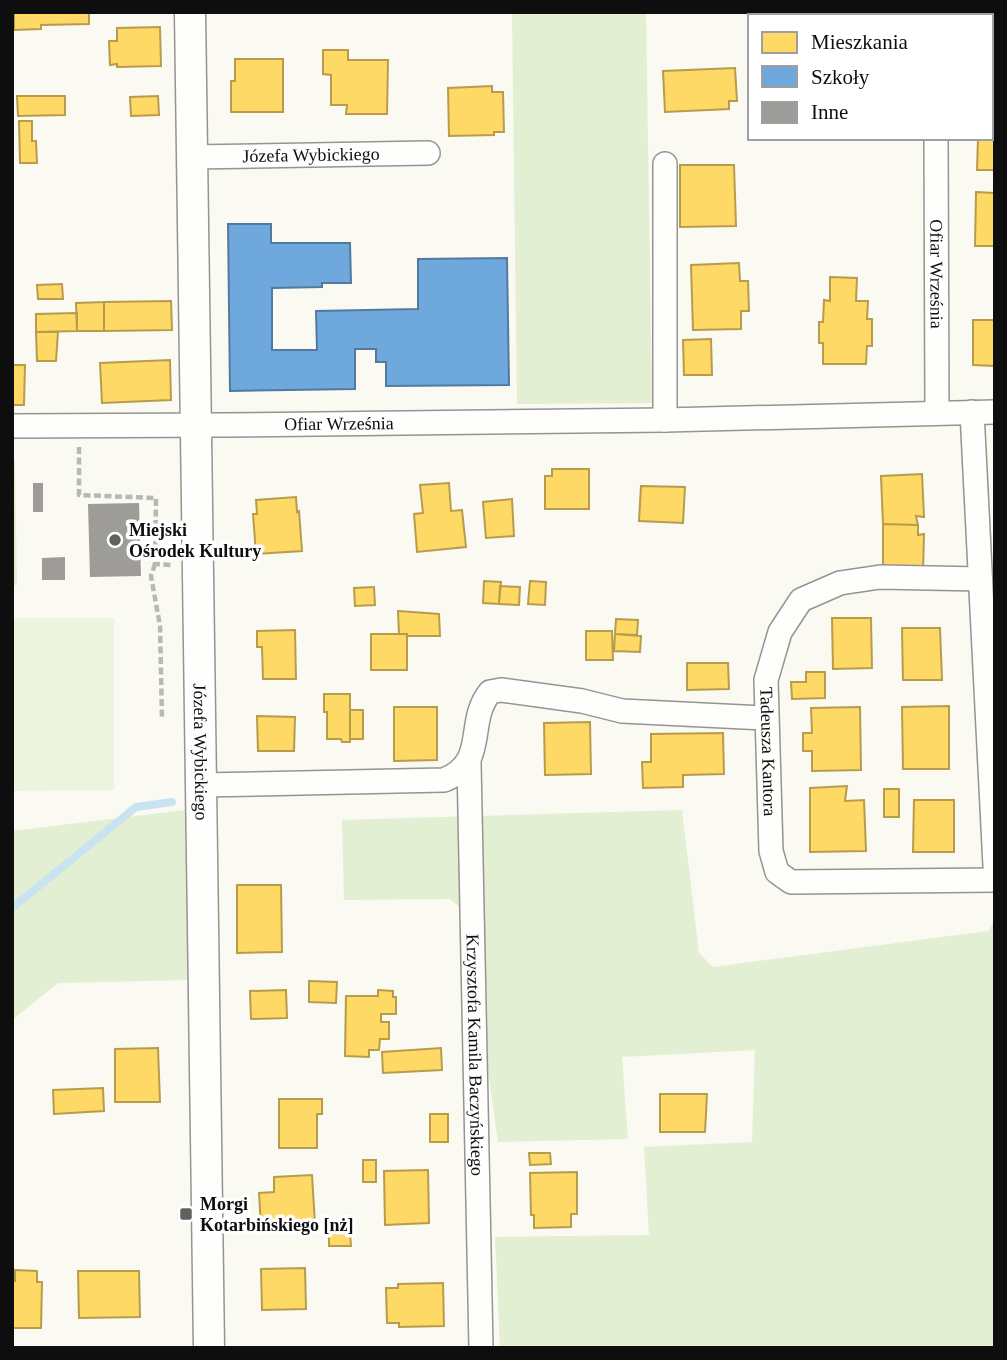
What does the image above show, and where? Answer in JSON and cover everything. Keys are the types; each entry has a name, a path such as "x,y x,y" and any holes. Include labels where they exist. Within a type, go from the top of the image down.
{"street":[{"name":"Józefa Wybickiego","path":"190,12 209,1348"},
{"name":"Ofiar Września","path":"936,140 937,412"},
{"name":"Józefa Wybickiego","path":"192,157 428,153"},
{"path":"665,164 666,420"},
{"name":"Ofiar Września","path":"12,426 666,420 983,412"},
{"path":"983,412 980,579 995,866"},
{"name":"Tadeusza Kantora","path":"980,579 880,577 840,583 802,600 780,632 766,680 771,851 777,873 791,882 995,880"},
{"name":"Krzysztofa Kamila Baczyńskiego","path":"481,1348 469,763 481,703 490,692 501,690 582,701 622,711 766,718"},
{"path":"202,785 444,780 458,774 469,763"}],"path":[{"path":"79,424 79,495 156,498 155,564 151,576 160,626 162,719"},
{"path":"155,564 198,565"}],"green space":[{"path":"512,12 646,12 652,403 517,404"},
{"path":"12,460 15,460 17,585 12,585"},
{"path":"12,618 114,618 114,790 12,791"},
{"path":"185,810 190,980 58,983 12,1020 12,831"},
{"path":"682,810 699,953 713,967 988,931 995,919 995,1348 500,1348 495,1237 649,1235 644,1147 752,1142 755,1050 622,1057 628,1139 498,1142 466,913 450,899 344,900 342,820"}],"building: Mieszkania":[{"path":"14,12 89,12 89,24 41,25 41,29 14,30"},
{"path":"995,12 995,66 993,14 966,14"},
{"path":"160,27 161,66 110,65 109,41 117,41 117,28"},
{"path":"323,50 348,50 348,60 388,60 387,114 346,114 347,105 331,105 331,75 323,74"},
{"path":"235,59 283,59 283,112 231,112 231,81 235,81"},
{"path":"735,68 737,101 729,101 729,109 665,112 663,71"},
{"path":"492,86 492,92 503,92 504,132 494,132 494,135 449,136 448,88"},
{"path":"17,96 65,96 65,115 18,116"},
{"path":"158,96 159,115 131,116 130,97"},
{"path":"995,111 995,170 977,170 978,140 993,140"},
{"path":"19,121 32,121 32,141 36,141 37,163 20,163"},
{"path":"680,165 734,165 736,226 680,227"},
{"path":"976,192 995,193 995,250 994,246 975,246"},
{"path":"739,263 740,281 748,281 749,311 741,311 741,329 693,330 691,265"},
{"path":"830,277 857,278 856,301 868,301 867,319 872,319 872,346 867,346 866,364 823,364 819,322 823,322 824,300 830,301"},
{"path":"62,284 63,299 38,299 37,285"},
{"path":"171,301 172,330 104,331 104,302"},
{"path":"104,302 104,331 77,331 76,303"},
{"path":"77,313 77,331 36,332 36,314"},
{"path":"973,320 995,320 995,366 973,365"},
{"path":"36,332 58,332 56,361 37,361"},
{"path":"711,339 712,375 684,375 683,340"},
{"path":"170,360 171,400 102,403 100,363"},
{"path":"12,365 25,365 24,405 12,405"},
{"path":"552,469 589,469 589,509 545,509 545,476 552,476"},
{"path":"922,474 924,517 916,516 918,525 883,524 881,476"},
{"path":"449,483 451,511 462,510 466,547 417,552 414,514 423,513 420,485"},
{"path":"641,486 685,487 683,523 639,521"},
{"path":"296,497 302,551 256,554 253,514 257,514 256,500"},
{"path":"512,499 514,536 486,538 483,502"},
{"path":"883,524 918,525 918,535 924,534 923,570 883,571"},
{"path":"484,581 501,582 499,604 483,603"},
{"path":"530,581 546,582 545,605 528,604"},
{"path":"500,586 520,587 519,605 499,604"},
{"path":"374,587 375,605 355,606 354,588"},
{"path":"398,611 439,614 440,636 399,634"},
{"path":"832,618 871,618 872,668 833,669"},
{"path":"616,619 638,620 637,635 615,634"},
{"path":"902,628 940,628 942,680 903,680"},
{"path":"295,630 296,679 263,679 262,647 257,647 257,631"},
{"path":"586,631 612,631 613,660 586,660"},
{"path":"371,634 407,634 407,670 371,670"},
{"path":"615,634 641,636 640,652 614,651"},
{"path":"687,663 728,663 729,689 687,690"},
{"path":"806,672 825,672 825,698 792,699 791,682 806,682"},
{"path":"324,694 350,694 350,742 327,739"},
{"path":"949,706 949,769 903,769 902,707"},
{"path":"394,707 437,707 437,760 394,761"},
{"path":"860,707 861,770 812,771 812,751 803,751 803,733 812,733 811,708"},
{"path":"350,710 363,710 363,739 350,739"},
{"path":"257,716 295,717 294,751 258,751"},
{"path":"590,722 591,774 545,775 544,723"},
{"path":"723,733 724,774 683,775 683,787 643,788 642,762 651,762 651,734"},
{"path":"847,786 845,801 864,800 866,851 810,852 810,788"},
{"path":"884,789 899,789 899,817 884,817"},
{"path":"914,800 954,800 954,852 913,852"},
{"path":"237,885 281,885 282,952 237,953"},
{"path":"309,981 337,982 336,1003 309,1002"},
{"path":"286,990 287,1018 251,1019 250,991"},
{"path":"378,990 393,991 393,997 396,997 396,1014 381,1014 381,1022 389,1022 389,1039 380,1039 379,1050 369,1050 369,1057 345,1056 346,996 378,996"},
{"path":"158,1048 160,1102 115,1102 115,1049"},
{"path":"441,1048 442,1070 383,1073 382,1052"},
{"path":"103,1088 104,1111 54,1114 53,1090"},
{"path":"660,1094 707,1094 705,1132 660,1132"},
{"path":"279,1099 322,1099 322,1114 317,1114 317,1148 279,1148"},
{"path":"430,1114 448,1114 448,1142 430,1142"},
{"path":"529,1153 550,1153 551,1164 530,1165"},
{"path":"363,1160 376,1160 376,1182 363,1182"},
{"path":"428,1170 429,1223 385,1225 384,1171"},
{"path":"577,1172 577,1214 571,1214 571,1227 534,1228 530,1173"},
{"path":"312,1175 315,1224 261,1226 259,1193 274,1192 274,1177"},
{"path":"350,1233 351,1246 329,1246 329,1234"},
{"path":"305,1268 306,1309 262,1310 261,1269"},
{"path":"15,1270 37,1271 37,1282 42,1282 41,1328 12,1328 12,1281 15,1281"},
{"path":"78,1271 139,1271 140,1317 79,1318"},
{"path":"443,1283 444,1326 399,1327 399,1323 387,1323 386,1288 398,1288 398,1284"}],"building: Szkoły":[{"path":"228,224 271,224 271,243 350,243 351,283 322,283 322,287 272,288 272,350 317,350 316,311 418,309 418,259 507,258 509,385 386,386 386,362 376,362 376,349 355,349 355,389 230,391"}],"building: Inne":[{"path":"33,483 43,483 43,512 33,512"},
{"name":"Miejski Ośrodek Kultury","path":"139,503 141,576 90,577 88,504"},
{"path":"65,557 65,580 42,580 42,558"}],"waterway":[{"path":"12,908 136,807 172,802"}],"place":[{"name":"Miejski Ośrodek Kultury","path":"115,540"},
{"name":"Morgi Kotarbińskiego [nż]","path":"186,1214"}]}
